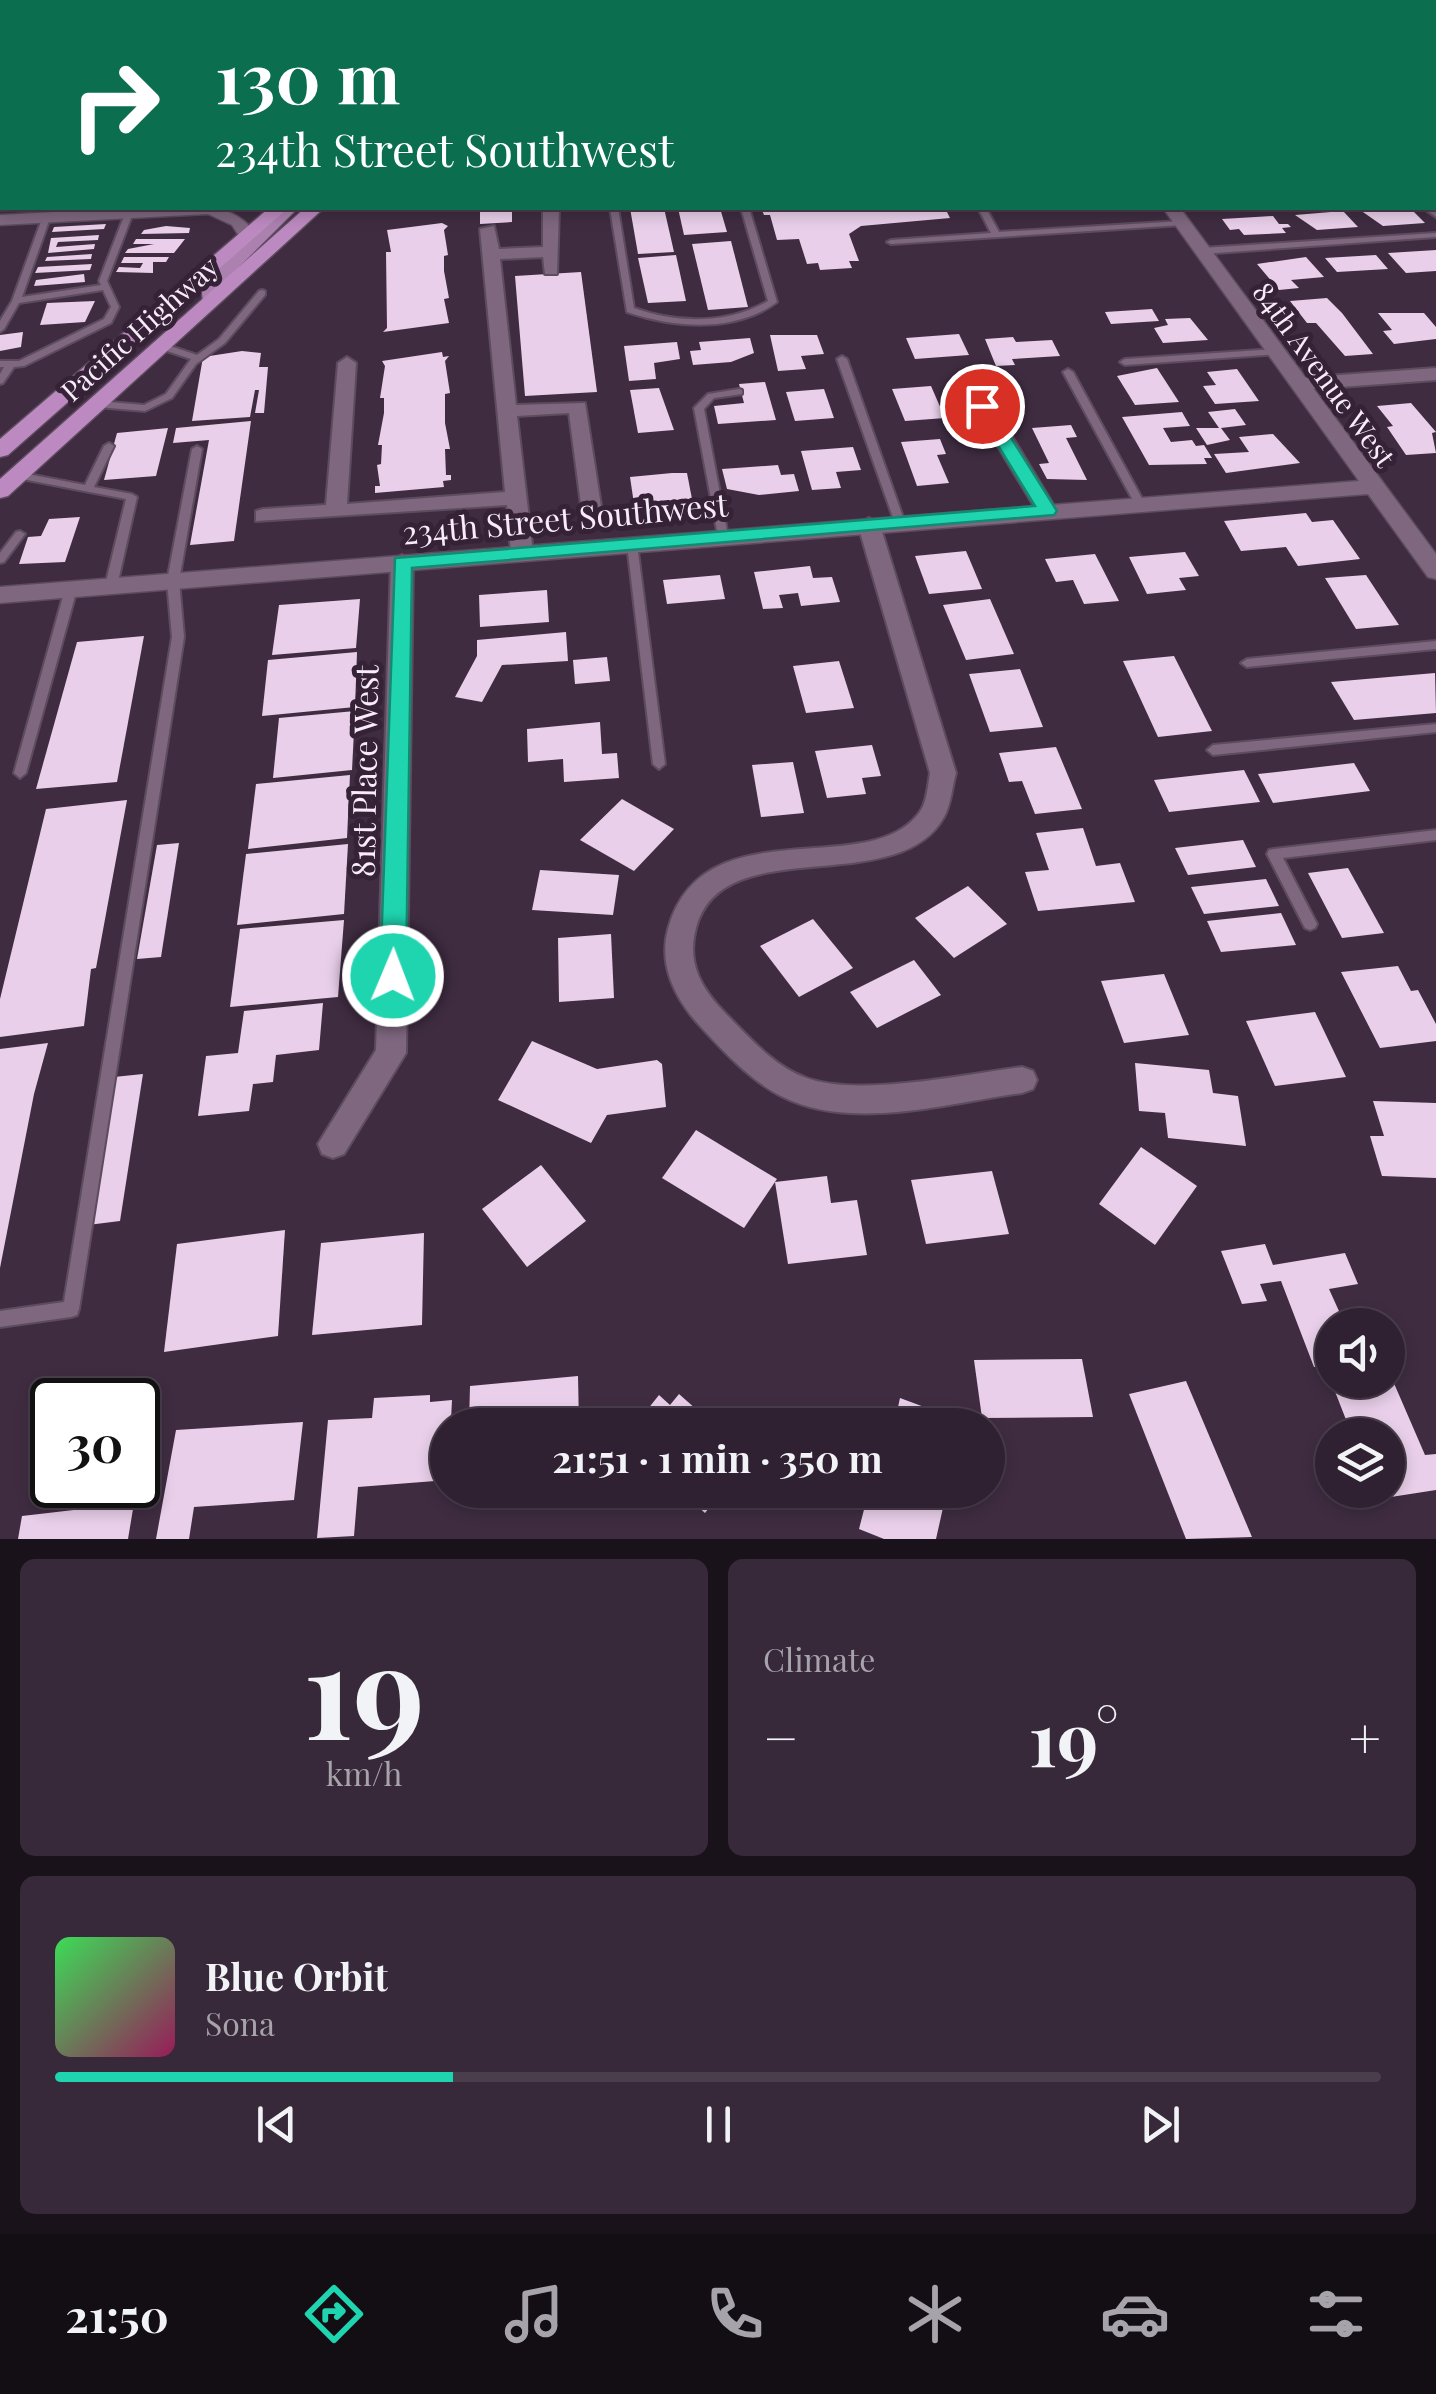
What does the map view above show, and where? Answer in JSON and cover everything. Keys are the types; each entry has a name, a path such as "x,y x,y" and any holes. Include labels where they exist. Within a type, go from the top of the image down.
{"highway":[{"name":"Pacific Highway","path":"0,450 277,210"},
{"name":"Pacific Highway","path":"0,490 307,210"}],"street":[{"path":"0,220 150,210"},
{"path":"216,210 239,220 247,236"},
{"path":"492,255 551,260 551,210"},
{"name":"84th Avenue West","path":"1176,215 1436,572"},
{"path":"488,229 522,553"},
{"path":"336,511 347,363"},
{"path":"1299,384 1436,374"},
{"path":"982,406 1048,511"},
{"path":"506,411 578,407 592,512"},
{"name":"234th Street Southwest","path":"0,595 1374,487"},
{"path":"264,516 515,498"},
{"path":"869,525 943,773 943,793 936,813 920,834 874,850 768,862 734,872 689,907 677,946 680,975 696,1003 733,1040 776,1077 804,1092 866,1096 1022,1080"},
{"name":"81st Place West","path":"333,1144 391,1052 402,562"}],"lane":[{"path":"614,210 630,310 658,322 754,315 773,302 746,210"},
{"path":"983,210 996,235"},
{"path":"0,382 5,364 96,330 108,320 114,307 104,287 129,213"},
{"path":"891,242 1176,215"},
{"path":"0,329 16,301 46,218"},
{"path":"1202,251 1436,234"},
{"path":"16,301 104,287"},
{"path":"96,404 145,408 169,396 198,358 222,341 262,294"},
{"path":"161,346 198,358"},
{"path":"1125,362 1276,352"},
{"path":"842,359 900,523"},
{"path":"1068,372 1140,504"},
{"path":"723,536 699,408 711,396 739,392"},
{"path":"89,486 109,446"},
{"path":"0,1319 70,1308 178,637 173,581 197,449"},
{"path":"18,475 132,497 111,586"},
{"path":"0,560 20,534"},
{"path":"632,544 658,764"},
{"path":"20,773 71,590"},
{"path":"1247,663 1436,645"},
{"path":"1212,750 1436,728"},
{"path":"1310,924 1274,854 1436,835"}],"building":[{"path":"480,210 512,210 512,222 480,224"},
{"path":"630,210 664,210 674,252 638,254"},
{"path":"678,210 721,210 727,232 684,235"},
{"path":"762,210 946,210 950,218 861,226 849,234 859,261 849,261 852,268 820,270 818,263 807,264 799,239 777,240 770,215 764,215"},
{"path":"1360,210 1412,210 1425,223 1383,226"},
{"path":"1343,211 1358,227 1317,230 1295,215"},
{"path":"1273,216 1279,224 1291,227 1282,228 1286,233 1244,235 1239,229 1230,230 1222,219"},
{"path":"442,223 448,226 444,230 448,255 444,256 444,271 449,298 444,299 449,323 383,332 387,328 386,252 391,252 387,230"},
{"path":"106,224 104,229 52,232 54,227"},
{"path":"166,226 190,228 189,233 141,234 144,230"},
{"path":"99,235 98,240 58,242 56,247 95,244 94,249 48,253 51,238"},
{"path":"136,239 185,239 174,253 125,253 154,244 133,244"},
{"path":"731,241 748,307 708,310 692,244"},
{"path":"1436,250 1436,271 1406,273 1388,253"},
{"path":"92,254 91,259 45,261 47,257"},
{"path":"676,255 686,301 648,303 638,258"},
{"path":"1376,255 1388,269 1337,272 1325,258"},
{"path":"124,257 169,257 166,262 153,262 153,273 116,272 119,267 140,268 143,263 121,263"},
{"path":"1306,257 1324,277 1291,280 1299,288 1279,290 1257,264"},
{"path":"92,264 90,270 35,273 38,267"},
{"path":"581,272 597,392 525,396 515,276"},
{"path":"84,274 85,282 34,286 36,280"},
{"path":"1327,298 1373,354 1345,356 1316,323 1307,323 1290,301"},
{"path":"95,301 85,322 40,325 47,303"},
{"path":"1152,309 1159,321 1111,324 1105,312"},
{"path":"1378,313 1424,313 1436,327 1436,339 1394,344 1383,331 1392,330"},
{"path":"1190,318 1208,340 1163,343 1154,328 1168,325 1165,319"},
{"path":"23,332 21,347 0,351 0,335"},
{"path":"959,334 969,355 915,359 906,338"},
{"path":"770,335 817,335 824,354 801,356 806,369 778,371"},
{"path":"1013,337 1016,342 1052,340 1060,356 1012,359 1015,365 996,366 985,339"},
{"path":"750,338 754,353 731,362 693,365 690,351 701,350 699,342"},
{"path":"677,342 680,359 654,363 656,379 629,381 624,346"},
{"path":"242,351 261,353 259,367 268,367 264,413 255,413 259,390 255,390 250,417 192,421 203,357"},
{"path":"442,352 443,357 449,356 445,361 450,393 445,394 445,423 450,449 445,449 446,475 451,475 451,480 443,481 444,487 375,493 375,486 380,486 377,465 381,464 382,445 378,445 384,413 384,398 380,398 385,366 382,361"},
{"path":"1157,368 1179,402 1135,405 1117,376"},
{"path":"1237,369 1259,401 1215,404 1203,386 1216,385 1207,372"},
{"path":"765,382 776,420 718,424 714,406 744,403 739,384"},
{"path":"931,386 945,418 905,421 892,389"},
{"path":"659,388 674,430 638,433 630,390"},
{"path":"824,389 834,418 795,421 786,392"},
{"path":"1411,403 1436,432 1432,433 1436,453 1406,455 1387,427 1393,426 1377,406"},
{"path":"1235,409 1246,425 1221,428 1230,440 1207,445 1196,428 1219,428 1208,412"},
{"path":"1182,412 1190,426 1163,428 1171,442 1192,440 1196,446 1204,445 1212,458 1204,458 1207,464 1149,465 1122,417"},
{"path":"251,421 234,541 190,545 209,440 173,443 176,428"},
{"path":"1071,425 1077,437 1066,438 1087,480 1047,479 1039,464 1049,463 1032,428"},
{"path":"168,428 156,476 104,480 117,433"},
{"path":"1273,434 1300,463 1226,473 1214,454 1249,452 1239,437"},
{"path":"940,439 946,454 937,455 949,483 917,486 901,442"},
{"path":"853,447 861,470 836,472 841,488 812,490 801,451"},
{"path":"778,465 781,475 794,474 799,491 759,495 727,489 722,469"},
{"path":"687,473 692,499 634,504 630,477"},
{"path":"1306,513 1312,522 1333,520 1360,559 1298,566 1286,547 1241,551 1224,521"},
{"path":"80,517 65,562 19,564 28,537 41,536 49,519"},
{"path":"966,551 982,589 929,594 915,556"},
{"path":"1185,552 1199,576 1179,578 1186,590 1147,594 1129,557"},
{"path":"1095,554 1119,601 1084,604 1073,580 1056,582 1045,559"},
{"path":"810,566 813,578 832,577 840,602 801,606 798,593 779,595 783,608 763,609 754,572"},
{"path":"720,575 725,599 667,604 663,580"},
{"path":"1366,575 1399,625 1356,629 1325,578"},
{"path":"547,590 549,622 480,627 479,595"},
{"path":"360,599 356,648 272,655 279,605"},
{"path":"990,599 1014,654 966,660 943,605"},
{"path":"566,632 568,661 502,665 482,702 455,697 477,656 477,640"},
{"path":"144,636 117,782 36,789 77,642"},
{"path":"357,652 355,707 262,716 268,660"},
{"path":"1174,656 1212,731 1158,737 1123,661"},
{"path":"607,657 610,681 575,684 573,660"},
{"path":"839,661 854,708 806,713 793,666"},
{"path":"1020,669 1043,727 990,732 969,674"},
{"path":"1435,673 1436,713 1354,720 1331,682"},
{"path":"355,711 352,770 273,778 279,718"},
{"path":"600,722 602,754 617,753 619,778 564,782 563,759 528,762 527,729"},
{"path":"872,745 881,776 862,778 866,794 827,798 815,751"},
{"path":"1056,747 1082,809 1035,814 1022,781 1009,782 999,753"},
{"path":"793,762 804,813 761,817 752,765"},
{"path":"1354,763 1370,791 1273,803 1258,774"},
{"path":"1244,770 1260,802 1169,812 1154,780"},
{"path":"350,775 347,838 248,849 256,784"},
{"path":"622,799 674,829 634,871 580,840"},
{"path":"127,800 96,968 91,969 84,1026 0,1037 0,999 46,809"},
{"path":"1083,828 1096,866 1120,863 1135,902 1038,911 1025,872 1049,870 1036,833"},
{"path":"1243,840 1256,867 1188,875 1175,848"},
{"path":"179,843 161,957 137,959 157,845"},
{"path":"348,844 344,914 237,925 246,854"},
{"path":"1348,868 1384,933 1342,938 1308,873"},
{"path":"540,870 619,875 613,915 532,910"},
{"path":"1266,879 1279,906 1204,914 1191,887"},
{"path":"968,886 1007,924 954,958 915,918"},
{"path":"1281,913 1296,945 1221,952 1207,921"},
{"path":"813,919 853,968 799,997 760,946"},
{"path":"344,920 338,997 230,1007 240,929"},
{"path":"611,934 614,998 559,1002 558,938"},
{"path":"914,960 941,995 877,1028 850,992"},
{"path":"1398,966 1411,991 1418,990 1436,1024 1436,1041 1380,1048 1341,972"},
{"path":"1164,974 1189,1035 1124,1043 1101,981"},
{"path":"323,1003 319,1050 276,1055 273,1082 253,1084 249,1111 198,1116 206,1056 238,1053 244,1011"},
{"path":"1315,1012 1346,1077 1275,1086 1246,1021"},
{"path":"532,1041 597,1069 657,1060 662,1064 666,1107 607,1115 591,1143 498,1100"},
{"path":"48,1043 34,1094 0,1268 0,1049"},
{"path":"1135,1063 1209,1070 1213,1093 1238,1096 1246,1146 1168,1138 1165,1113 1139,1111"},
{"path":"143,1074 120,1221 88,1225 114,1077"},
{"path":"1373,1101 1436,1103 1436,1178 1382,1176 1370,1136 1384,1136"},
{"path":"696,1130 777,1179 744,1228 662,1178"},
{"path":"1141,1147 1197,1186 1155,1245 1099,1204"},
{"path":"541,1165 586,1221 527,1267 482,1209"},
{"path":"992,1171 1009,1234 926,1244 911,1180"},
{"path":"827,1176 831,1203 857,1200 867,1255 788,1264 775,1182"},
{"path":"285,1230 278,1336 164,1352 177,1244"},
{"path":"424,1233 422,1325 312,1335 321,1243"},
{"path":"1265,1244 1273,1265 1345,1253 1358,1284 1329,1289 1338,1308 1315,1308 1315,1367 1281,1281 1260,1284 1267,1301 1242,1304 1221,1251"},
{"path":"1082,1359 1093,1417 1005,1418 1005,1408 981,1408 974,1360"},
{"path":"578,1376 579,1408 469,1408 470,1386"},
{"path":"1186,1381 1252,1537 1186,1539 1129,1394"},
{"path":"679,1394 695,1408 649,1408 659,1395 670,1405"},
{"path":"430,1395 430,1402 452,1400 452,1408 430,1408 430,1481 358,1487 354,1536 317,1538 328,1420 372,1418 374,1398"},
{"path":"900,1398 927,1408 898,1408"},
{"path":"1338,1398 1400,1398 1425,1455 1436,1454 1436,1490 1405,1495 1405,1418 1345,1418"},
{"path":"303,1422 294,1500 194,1507 189,1539 156,1539 176,1430"},
{"path":"91,1508 133,1508 128,1539 18,1539 22,1516"},
{"path":"864,1508 943,1508 936,1539 884,1539 859,1529"}],"route":[{"path":"393,976 402,562 1048,511 982,406"}]}
